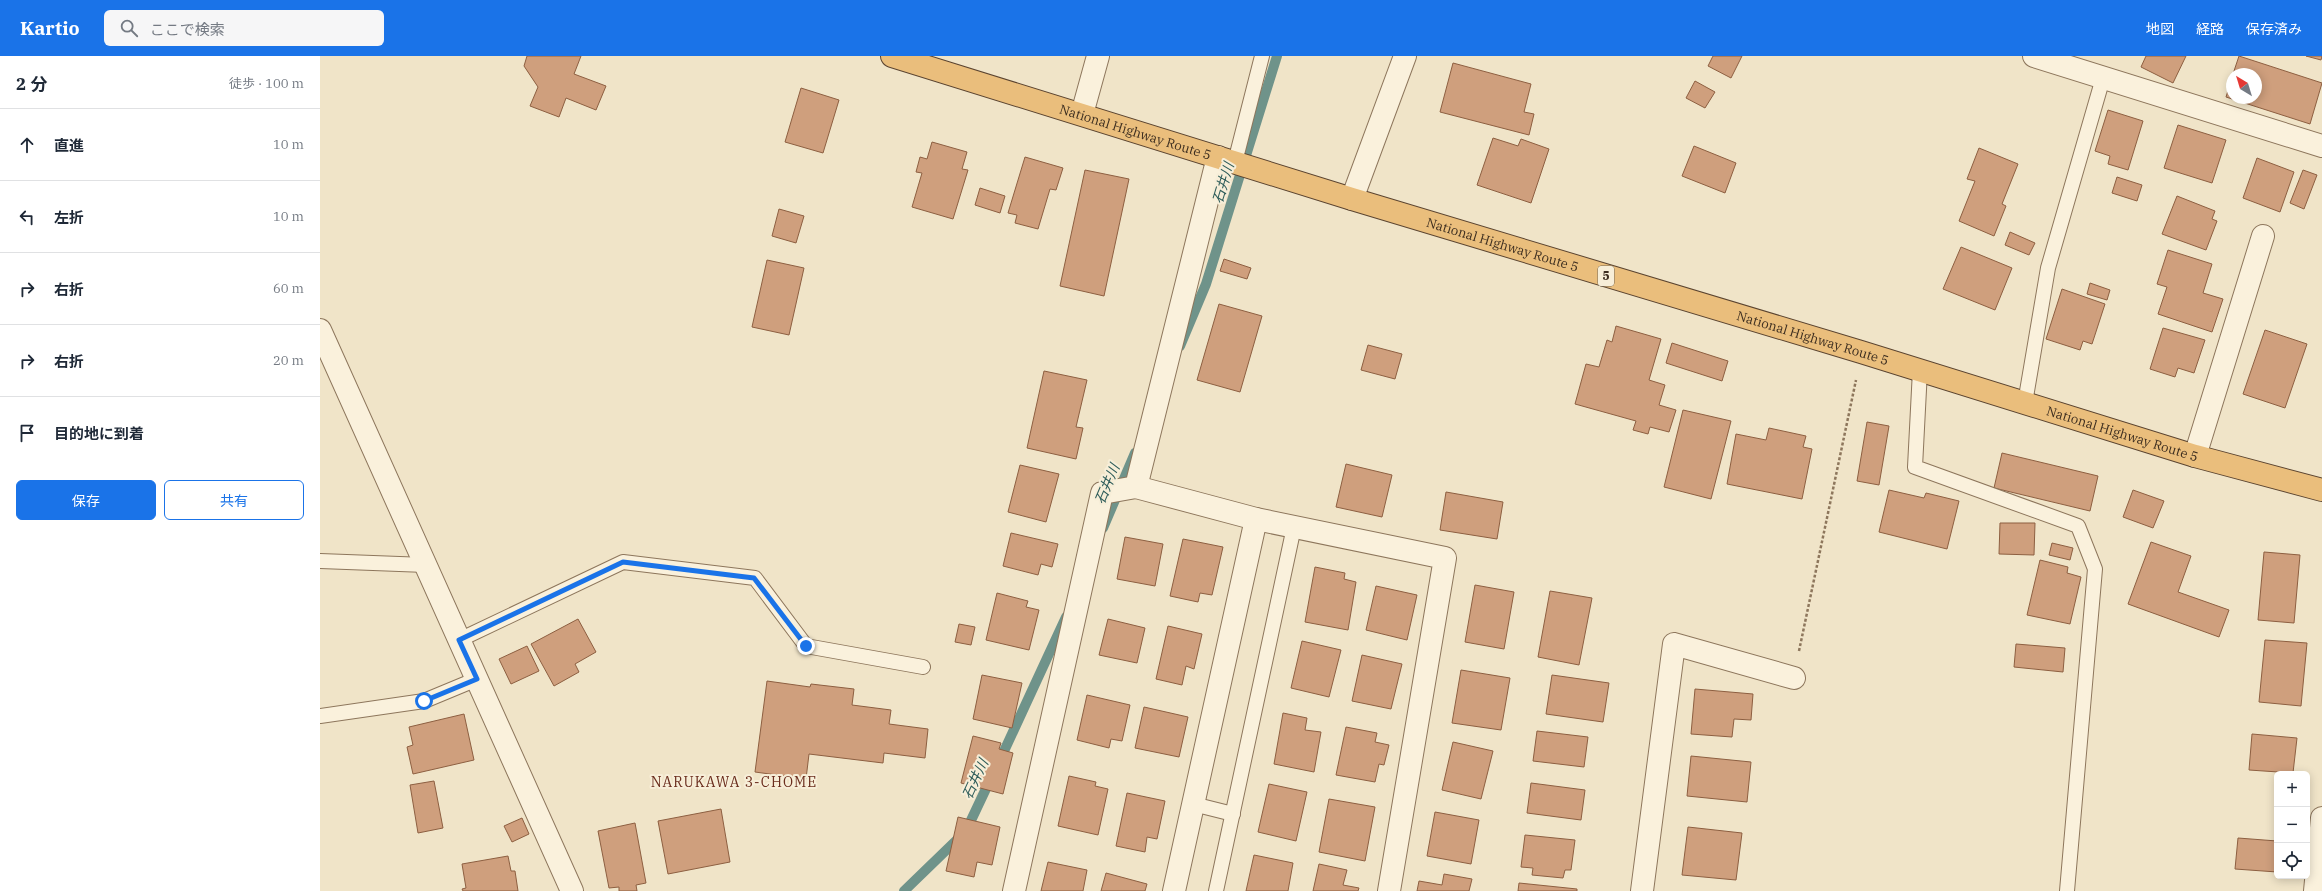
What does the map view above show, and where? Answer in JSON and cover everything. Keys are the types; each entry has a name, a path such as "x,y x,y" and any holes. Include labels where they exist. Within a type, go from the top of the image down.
{"highway":[{"name":"National Highway Route 5","path":"892,56 1352,199 1862,352 2195,456 2322,490"}],"street":[{"path":"1082,114 1098,56"},
{"path":"1352,199 1405,56"},
{"path":"2034,56 2322,146"},
{"path":"1136,487 1227,159"},
{"path":"2195,456 2263,236"},
{"path":"320,330 572,891"},
{"path":"1014,891 1102,494 1136,487 1294,528 1445,558 1388,891"},
{"path":"1174,891 1256,519"},
{"path":"1642,891 1674,644 1794,678"},
{"path":"2316,891 2322,818"}],"lane":[{"path":"1227,159 1262,56"},
{"path":"2025,403 2048,268 2103,78"},
{"path":"1920,370 1915,467 2078,526 2095,569 2067,891"},
{"path":"1216,891 1294,528"},
{"path":"320,561 426,565"},
{"path":"459,640 623,562 754,578 806,646 923,668"},
{"path":"320,716 424,701 477,679"},
{"path":"1193,804 1233,814"}],"path":[{"path":"1794,678 1862,352"}],"building":[{"path":"527,56 581,56 574,74 606,86 596,110 566,98 559,117 530,106 538,87 524,66"},
{"path":"1713,56 1742,56 1731,78 1708,66"},
{"path":"2146,56 2186,56 2173,83 2141,67"},
{"path":"2239,56 2322,83 2310,124 2248,104 2262,104 2262,68 2235,68"},
{"path":"2306,56 2322,56 2321,60"},
{"path":"1453,63 1531,84 1524,112 1534,114 1529,135 1440,112"},
{"path":"1695,81 1715,92 1705,108 1686,98"},
{"path":"801,88 839,100 823,153 785,142"},
{"path":"2108,110 2143,121 2128,170 2108,164 2110,156 2095,151"},
{"path":"2178,125 2226,140 2212,183 2164,168"},
{"path":"1493,138 1518,146 1521,139 1549,149 1531,203 1477,185"},
{"path":"932,142 967,152 962,169 968,170 953,219 912,207 922,173 916,172 920,157 927,159"},
{"path":"1694,146 1736,163 1725,193 1682,176"},
{"path":"1979,148 2018,164 2002,204 2006,206 1994,236 1959,221 1975,181 1967,179"},
{"path":"1025,157 1063,168 1056,190 1050,189 1038,229 1015,223 1017,215 1008,213"},
{"path":"2257,158 2294,172 2280,212 2243,198"},
{"path":"1085,170 1129,179 1104,296 1060,286"},
{"path":"2303,170 2317,175 2304,209 2290,203"},
{"path":"2117,177 2142,185 2137,201 2112,193"},
{"path":"980,188 1005,196 1000,213 975,205"},
{"path":"2177,196 2215,211 2212,219 2217,221 2206,250 2162,234"},
{"path":"779,209 804,216 796,243 772,236"},
{"path":"2010,232 2035,243 2029,255 2005,245"},
{"path":"1961,247 2012,268 1995,310 1943,289"},
{"path":"2168,250 2212,264 2203,293 2223,299 2212,332 2158,314 2167,287 2157,284"},
{"path":"1224,259 1251,268 1247,279 1220,271"},
{"path":"767,260 804,268 789,335 752,327"},
{"path":"2090,283 2110,290 2107,300 2087,294"},
{"path":"2062,289 2105,304 2092,344 2083,341 2080,350 2046,339"},
{"path":"1219,304 1262,316 1240,392 1197,380"},
{"path":"1616,326 1661,339 1649,380 1665,385 1659,405 1676,410 1669,432 1650,427 1648,434 1633,430 1636,421 1575,404 1586,364 1599,367 1607,340 1612,342"},
{"path":"2163,328 2205,340 2194,373 2178,368 2175,377 2150,369"},
{"path":"2265,330 2307,344 2285,408 2243,394"},
{"path":"1672,343 1728,361 1722,381 1666,363"},
{"path":"1368,345 1402,354 1395,379 1361,370"},
{"path":"1044,371 1087,380 1076,427 1083,428 1076,459 1027,448"},
{"path":"1683,410 1731,421 1711,499 1664,487"},
{"path":"1867,422 1889,426 1879,485 1857,481"},
{"path":"1769,428 1806,436 1803,447 1812,449 1802,499 1727,484 1736,434 1766,440"},
{"path":"2002,453 2098,476 2090,511 1994,488"},
{"path":"1346,464 1392,475 1382,517 1336,507"},
{"path":"1020,465 1059,474 1046,522 1008,512"},
{"path":"1889,490 1924,498 1926,493 1959,501 1947,549 1879,532"},
{"path":"2133,490 2164,501 2153,528 2123,517"},
{"path":"1446,492 1503,502 1497,539 1440,530"},
{"path":"2000,523 2035,523 2034,555 1999,554"},
{"path":"1011,533 1058,544 1052,567 1041,564 1038,575 1003,566"},
{"path":"1125,537 1163,544 1155,586 1117,579"},
{"path":"1183,539 1223,547 1212,595 1200,593 1198,602 1170,596"},
{"path":"2151,542 2191,556 2178,592 2229,610 2219,637 2128,604"},
{"path":"2052,543 2073,548 2070,560 2049,555"},
{"path":"2264,552 2300,555 2294,623 2258,620"},
{"path":"2040,560 2068,567 2067,573 2081,577 2070,624 2027,615"},
{"path":"1315,567 1345,573 1344,579 1356,582 1348,630 1305,622"},
{"path":"1475,585 1514,592 1504,649 1465,642"},
{"path":"1376,586 1417,595 1407,640 1366,630"},
{"path":"1550,591 1592,598 1579,665 1538,657"},
{"path":"997,593 1028,601 1026,607 1039,610 1029,650 986,640"},
{"path":"578,619 596,652 575,664 579,672 554,686 531,644"},
{"path":"1108,619 1145,628 1137,663 1099,655"},
{"path":"959,624 975,627 971,645 955,642"},
{"path":"1168,626 1202,634 1194,669 1186,666 1182,685 1156,679"},
{"path":"2265,640 2307,643 2301,706 2259,702"},
{"path":"1302,641 1341,650 1329,697 1291,688"},
{"path":"2016,644 2065,648 2063,672 2014,667"},
{"path":"527,646 539,671 511,684 499,659"},
{"path":"1362,655 1402,664 1391,709 1352,701"},
{"path":"1461,670 1510,678 1501,730 1452,723"},
{"path":"982,675 1022,683 1012,728 973,719"},
{"path":"1552,675 1609,683 1603,722 1546,714"},
{"path":"767,681 810,687 811,684 854,689 852,705 891,710 889,724 928,729 925,758 884,753 883,763 809,754 806,779 755,772"},
{"path":"1695,689 1753,694 1751,720 1734,719 1732,737 1691,734"},
{"path":"1087,695 1130,705 1122,741 1111,739 1109,748 1077,740"},
{"path":"1144,707 1188,717 1179,757 1135,748"},
{"path":"1283,713 1307,718 1305,730 1321,732 1314,772 1274,764"},
{"path":"464,714 474,760 413,774 407,747 413,745 409,727"},
{"path":"1346,727 1377,733 1375,742 1389,745 1384,765 1379,764 1375,782 1336,775"},
{"path":"1537,731 1588,737 1584,767 1533,761"},
{"path":"2252,734 2297,738 2293,771 2249,770"},
{"path":"973,736 1001,743 999,749 1013,753 1003,794 961,783"},
{"path":"1453,742 1493,751 1481,799 1442,790"},
{"path":"1691,756 1751,762 1747,802 1687,796"},
{"path":"1069,776 1096,782 1095,786 1108,789 1098,835 1058,826"},
{"path":"434,781 443,828 418,833 410,785"},
{"path":"1531,783 1585,790 1581,820 1527,813"},
{"path":"1269,784 1307,792 1296,841 1258,832"},
{"path":"1127,793 1165,801 1157,839 1147,837 1145,852 1116,846"},
{"path":"1329,799 1375,807 1365,861 1319,852"},
{"path":"721,809 730,862 668,874 658,821"},
{"path":"1435,812 1479,820 1471,864 1427,856"},
{"path":"958,817 1000,827 992,865 977,862 974,877 946,871"},
{"path":"522,818 529,834 512,842 504,826"},
{"path":"635,823 646,883 636,885 637,891 619,891 619,887 609,888 598,831"},
{"path":"1688,827 1742,833 1736,880 1682,875"},
{"path":"1525,835 1575,840 1571,870 1565,870 1563,878 1532,875 1533,868 1521,867"},
{"path":"2238,838 2274,841 2274,872 2235,869"},
{"path":"1254,855 1293,863 1288,891 1246,891"},
{"path":"508,856 511,871 515,871 518,891 463,891 462,889 466,888 462,864"},
{"path":"1048,862 1087,870 1083,891 1041,891"},
{"path":"1319,864 1347,870 1343,885 1359,888 1358,891 1313,891"},
{"path":"1106,873 1147,884 1145,891 1101,891"},
{"path":"1444,874 1472,879 1469,891 1417,891 1419,881 1442,885"},
{"path":"1519,883 1577,889 1577,891 1518,891"}],"waterway":[{"name":"石井川","path":"1180,346 1206,284 1277,56"},
{"name":"石井川","path":"1103,528 1135,453"},
{"name":"石井川","path":"999,762 1066,617"},
{"name":"石井川","path":"904,891 966,831 991,778"}],"district":[{"name":"NARUKAWA 3-CHOME","path":"734,782"}],"route":[{"path":"424,701 477,679 459,640 623,562 754,578 806,646"}]}
